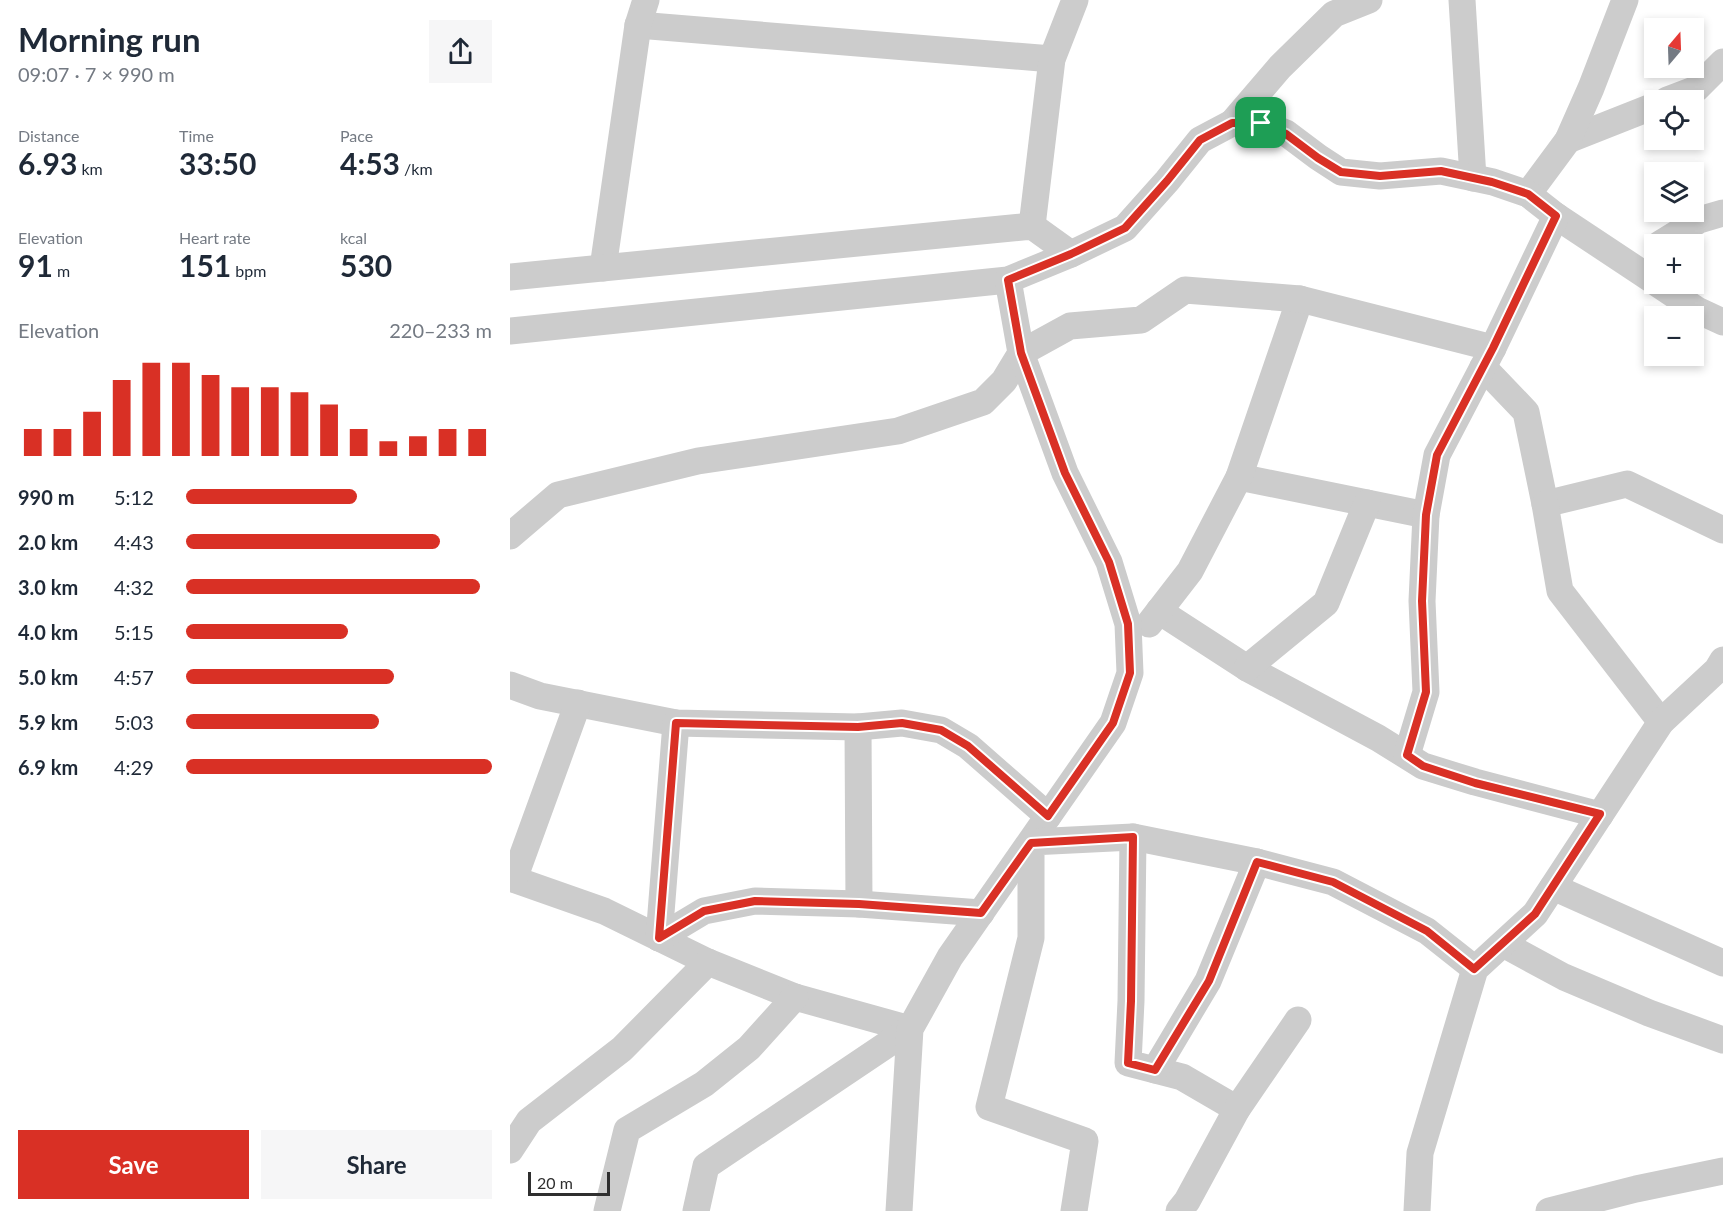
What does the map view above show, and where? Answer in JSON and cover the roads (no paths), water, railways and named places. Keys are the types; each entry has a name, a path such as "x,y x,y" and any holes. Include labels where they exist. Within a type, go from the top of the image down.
{"street":[{"path":"1032,226 1052,59 1075,0"},
{"path":"510,331 1008,280 1071,254 1125,228 1200,140 1232,123 1330,7 1369,0"},
{"path":"1462,0 1473,178"},
{"path":"1528,194 1568,140 1625,0"},
{"path":"603,268 642,12 1052,59"},
{"path":"1693,90 1723,62"},
{"path":"1568,140 1644,110"},
{"path":"1232,123 1261,123 1286,134 1341,172 1380,176 1441,171 1492,182 1528,194 1556,216 1644,274"},
{"path":"1676,234 1699,220 1723,213"},
{"path":"1407,755 1426,692 1422,601 1426,515 1437,455 1488,357 1556,216"},
{"path":"510,277 1032,226 1071,254"},
{"path":"1628,264 1644,254"},
{"path":"899,1211 910,1029 950,957 1113,723 1130,673 1128,624 1109,562 1065,473 1021,353 1008,280"},
{"path":"510,536 558,495 698,461 898,431 983,402 1004,381 1021,353 1070,326 1141,320 1185,290 1300,299 1488,357 1527,412 1560,591 1661,722"},
{"path":"1674,294 1697,310 1723,322"},
{"path":"1129,650 1190,571 1239,477 1300,299"},
{"path":"1239,477 1426,515"},
{"path":"1545,504 1627,484 1723,530"},
{"path":"1247,668 1326,603 1367,503"},
{"path":"1159,611 1247,668 1378,738 1423,766 1475,783 1600,814"},
{"path":"1417,1211 1420,1153 1474,969 1535,914 1661,722 1721,669"},
{"path":"510,685 540,696 676,723 858,727 902,723 941,730 968,746 1048,816"},
{"path":"578,703 512,879 604,911 708,962 795,998 910,1029"},
{"path":"659,938 676,723"},
{"path":"858,727 859,904"},
{"path":"1031,843 1133,837 1257,862 1333,882 1427,931 1474,969"},
{"path":"1133,837 1128,1063 1182,1077 1238,1109"},
{"path":"1031,843 1031,938 989,1107 1085,1141 1074,1211"},
{"path":"1155,1070 1209,981 1257,862"},
{"path":"1553,886 1723,963"},
{"path":"659,938 704,911 755,901 859,904 981,913"},
{"path":"1503,944 1564,977 1649,1013 1723,1040"},
{"path":"510,1150 520,1113 622,1049 708,962"},
{"path":"607,1211 627,1130 704,1084 749,1048 795,998"},
{"path":"1179,1211 1238,1109 1298,1020"},
{"path":"696,1211 706,1166 910,1029"},
{"path":"1549,1211 1636,1189 1723,1171"}]}
